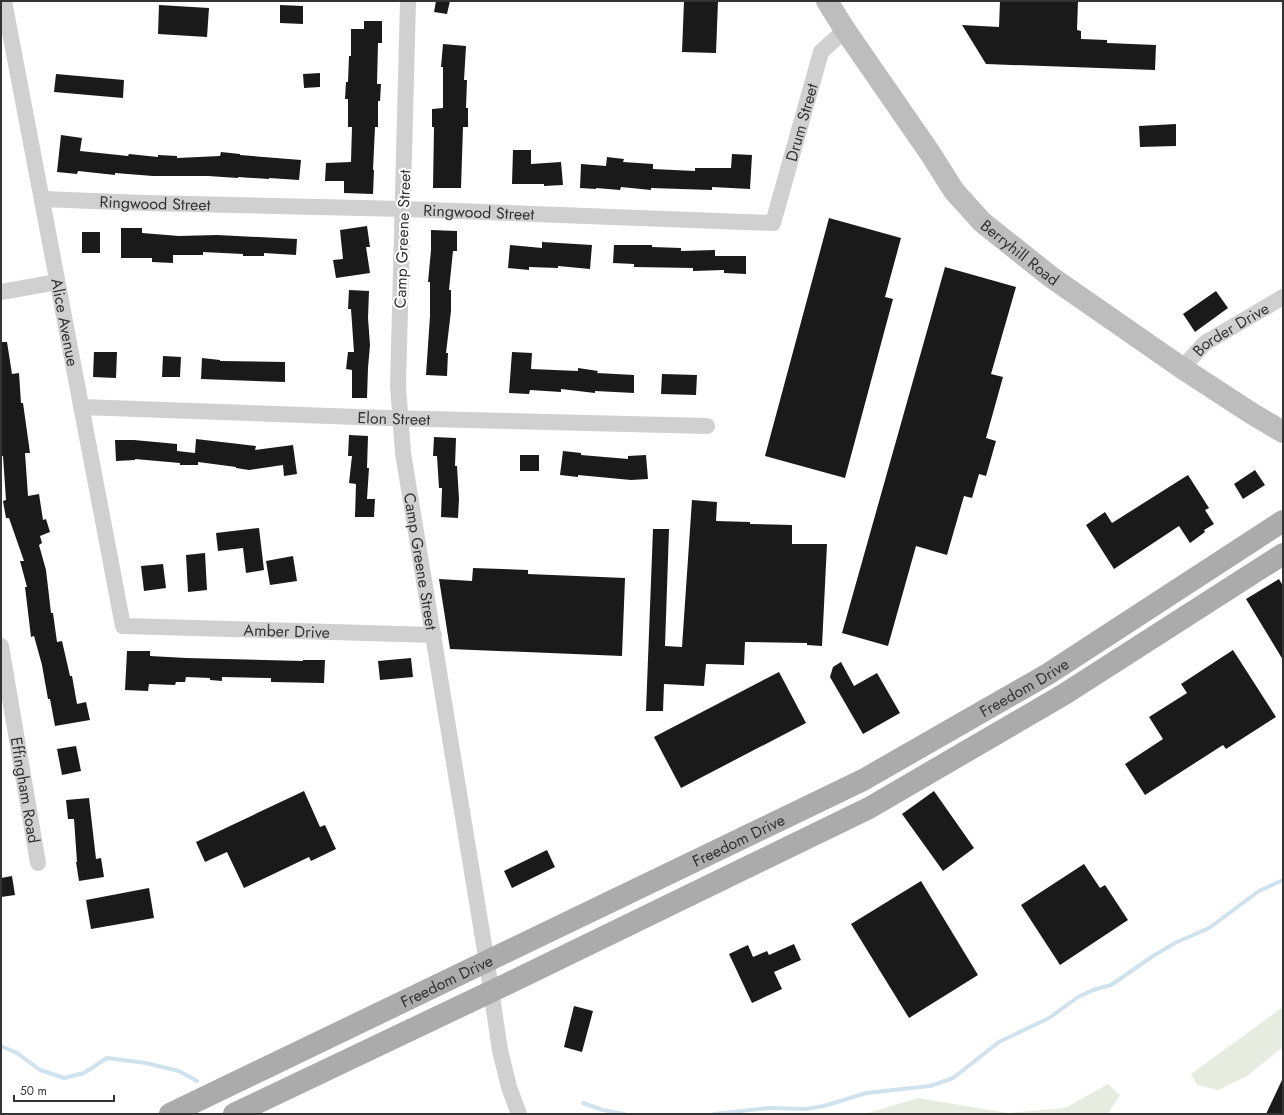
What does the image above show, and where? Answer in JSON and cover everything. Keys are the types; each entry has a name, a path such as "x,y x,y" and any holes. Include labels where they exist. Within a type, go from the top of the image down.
{"main road":[{"name":"Freedom Drive","path":"170,1114 863,780 1048,674 1283,522"},
{"name":"Freedom Drive","path":"234,1114 869,808 1063,695 1283,554"}],"street":[{"name":"Alice Avenue","path":"4,1 122,626 140,626"},
{"name":"Camp Greene Street","path":"408,1 398,386 403,453 434,635 500,1050 509,1087 519,1114"},
{"name":"Berryhill Road","path":"826,1 930,153 954,191 982,222 1051,277 1182,368 1283,432"},
{"name":"Drum Street","path":"773,223 821,52 845,30"},
{"name":"Ringwood Street","path":"42,199 403,209 773,223"},
{"path":"1,292 57,282"},
{"name":"Border Drive","path":"1182,368 1205,343 1283,297"},
{"name":"Elon Street","path":"81,407 400,418 707,426"},
{"name":"Amber Drive","path":"140,626 434,635"},
{"name":"Effingham Road","path":"1,646 3,667 38,863"}],"shaded area":[{"path":"1283,1007 1283,1047 1247,1076 1218,1090 1197,1085 1191,1074"},
{"path":"1108,1084 1120,1095 1108,1114 865,1114 918,1098 1008,1113 1065,1108"}],"building":[{"path":"436,1 450,1 447,14 434,12"},
{"path":"684,1 718,1 716,53 682,52"},
{"path":"1000,1 1078,1 1077,30 1081,31 1081,39 1107,40 1107,43 1156,45 1155,70 986,64 962,25 999,27"},
{"path":"159,5 209,8 207,37 158,34"},
{"path":"280,5 303,6 303,24 280,23"},
{"path":"364,21 382,21 382,43 378,43 377,84 381,84 380,101 378,101 378,127 375,127 373,194 344,193 344,181 325,181 326,163 351,162 352,127 348,127 348,99 345,99 346,82 348,82 349,56 351,56 351,29 364,29"},
{"path":"443,44 466,46 464,80 467,80 466,108 468,108 468,127 463,127 461,188 433,188 434,127 432,127 432,109 443,108 443,67 441,67"},
{"path":"320,73 320,87 304,88 303,74"},
{"path":"56,74 124,80 123,98 54,92"},
{"path":"1176,124 1176,146 1140,147 1139,126"},
{"path":"61,135 82,138 80,151 128,156 129,154 158,157 158,155 177,156 177,158 220,156 221,152 301,160 299,180 208,176 153,176 115,173 115,175 78,171 77,174 57,172"},
{"path":"513,150 531,150 531,164 561,162 563,185 544,186 544,184 512,184"},
{"path":"732,154 752,155 750,189 712,187 712,190 651,188 651,190 621,187 620,190 580,188 581,164 606,166 607,157 624,159 623,162 653,164 653,169 695,171 695,168 731,168"},
{"path":"829,218 901,238 885,297 893,299 845,478 765,456"},
{"path":"367,226 370,247 366,247 370,273 336,278 333,260 343,259 340,230"},
{"path":"121,228 142,228 142,233 179,236 217,235 297,239 296,255 264,253 264,256 243,256 243,254 203,252 203,255 173,255 173,263 152,262 152,258 121,258"},
{"path":"431,230 457,231 457,251 453,251 449,290 451,290 451,311 446,353 448,353 447,376 426,375 430,316 430,282 428,282"},
{"path":"82,232 100,232 100,253 82,253"},
{"path":"542,242 592,245 590,269 558,266 558,268 529,267 529,270 508,268 510,245 542,248"},
{"path":"614,245 652,245 652,247 681,248 681,251 715,250 715,256 746,256 746,274 724,273 724,270 693,271 693,268 634,267 634,264 613,263"},
{"path":"945,267 1016,287 991,374 1003,377 986,438 996,441 986,476 979,474 972,498 964,496 947,555 916,546 888,646 842,633"},
{"path":"349,290 369,291 368,318 370,345 367,398 352,398 352,370 346,369 348,352 354,352 351,309 348,309"},
{"path":"1216,291 1228,308 1195,332 1183,314"},
{"path":"1,342 7,342 12,374 19,373 21,403 23,403 30,453 25,453 28,496 39,494 43,520 46,519 50,532 40,536 42,543 39,545 46,570 51,613 53,613 57,642 62,641 70,676 72,676 77,704 86,702 90,720 55,726 50,699 48,699 42,665 34,636 31,637 25,587 27,587 20,561 24,561 9,518 6,518 3,501 6,500 3,456 1,456"},
{"path":"94,352 117,352 116,378 93,377"},
{"path":"512,352 532,353 531,369 578,371 578,368 598,371 597,373 634,375 634,393 595,391 595,393 561,389 561,392 530,390 529,394 509,393"},
{"path":"163,356 181,357 180,377 162,377"},
{"path":"202,358 220,361 285,362 285,382 201,379"},
{"path":"662,374 697,375 696,395 661,394"},
{"path":"349,435 368,436 367,468 369,468 367,499 375,499 374,517 355,517 356,484 349,483 352,456 348,456"},
{"path":"434,437 456,438 455,466 457,466 459,499 458,518 441,517 442,488 439,488 437,456 433,456"},
{"path":"196,439 256,446 255,450 293,445 297,474 284,476 283,465 249,470 198,462 198,465 180,465 180,463 135,459 116,461 115,440 134,440 177,444 177,451 195,453"},
{"path":"563,451 581,453 581,455 628,459 628,456 646,455 648,479 631,480 578,475 578,477 560,475"},
{"path":"520,455 539,455 539,471 520,471"},
{"path":"1255,470 1265,485 1243,499 1234,484"},
{"path":"1188,475 1209,508 1205,510 1214,524 1204,530 1205,532 1190,543 1179,526 1114,569 1086,525 1105,512 1112,523"},
{"path":"692,500 717,502 716,521 750,522 750,524 792,525 792,544 827,544 822,646 807,645 807,643 745,642 744,665 706,664 704,686 664,684 663,711 646,711 653,529 669,529 665,646 682,647"},
{"path":"259,528 264,570 246,573 243,548 218,551 216,533"},
{"path":"205,553 207,590 188,592 186,555"},
{"path":"293,556 297,581 270,585 266,561"},
{"path":"163,564 166,588 144,591 141,566"},
{"path":"473,568 528,570 528,574 625,578 622,656 450,649 439,579 472,581"},
{"path":"1279,579 1283,586 1283,660 1246,599"},
{"path":"1233,650 1276,717 1226,749 1223,745 1145,795 1125,764 1163,739 1149,717 1187,693 1181,684"},
{"path":"127,651 150,651 150,656 186,658 303,661 325,660 324,683 271,682 271,678 222,677 222,681 210,680 210,678 186,677 185,682 176,682 175,685 149,684 148,691 125,690"},
{"path":"411,658 413,677 380,680 378,661"},
{"path":"841,662 854,686 877,673 900,713 863,734 830,677 833,667"},
{"path":"779,672 806,723 681,788 654,737"},
{"path":"76,746 81,771 62,775 57,749"},
{"path":"304,791 320,827 325,825 336,849 311,861 309,857 244,888 227,852 205,862 196,842"},
{"path":"934,791 974,848 943,871 902,814"},
{"path":"89,798 96,859 101,858 104,877 79,881 76,862 74,819 68,819 66,800"},
{"path":"547,850 555,867 512,888 504,871"},
{"path":"1084,864 1100,888 1105,885 1128,920 1060,965 1021,905"},
{"path":"12,876 15,895 1,897 1,878"},
{"path":"921,881 978,975 909,1018 851,924"},
{"path":"149,888 154,918 91,929 86,900"},
{"path":"794,944 801,960 774,972 782,989 752,1003 729,954 748,945 753,957 767,951 769,955"},
{"path":"574,1006 593,1011 582,1052 564,1047"},
{"path":"1283,1078 1283,1114 1266,1114"}],"waterway":[{"path":"714,1114 768,1108 805,1109 824,1106 866,1093 930,1086 953,1078 999,1042 1049,1018 1078,997 1093,990 1111,985 1153,956 1175,943 1209,928 1259,891 1283,880"},
{"path":"1,1046 17,1053 40,1070 64,1078 84,1073 107,1058 146,1063 179,1071 197,1081"},
{"path":"583,1103 603,1110 624,1114"}]}
